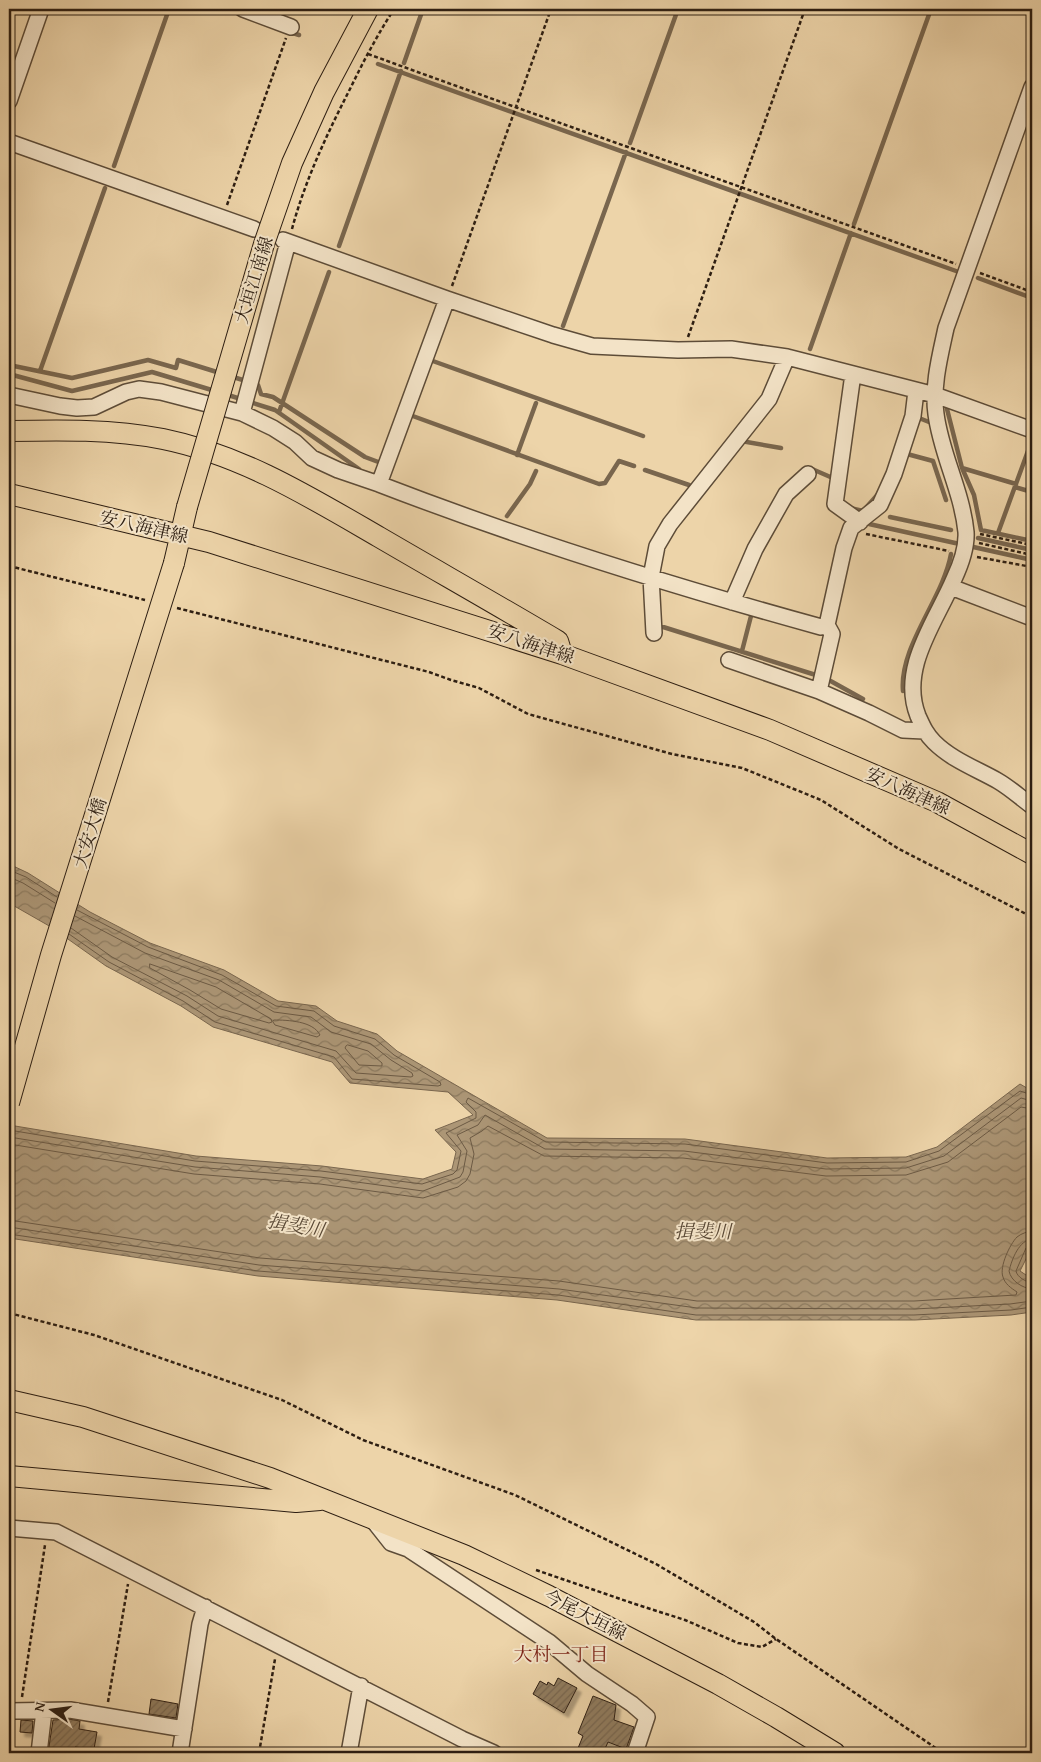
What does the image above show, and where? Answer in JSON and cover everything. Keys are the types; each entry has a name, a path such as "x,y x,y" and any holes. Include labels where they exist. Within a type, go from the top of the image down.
{"main road":[{"name":"大垣江南線","path":"174,563 187,507 264,244 289,170 324,92 368,9"},
{"path":"9,430 124,433 163,439 241,463 264,473 323,505 558,641 562,654"},
{"name":"安八海津線","path":"9,494 218,545 562,654 778,734 937,802 1032,854"},
{"name":"大安大橋","path":"9,1103 51,954 174,563"},
{"name":"今尾大垣線","path":"9,1400 83,1417 270,1478 464,1555 549,1596 718,1684 835,1753"},
{"path":"9,1476 296,1502 325,1499"}],"street":[{"path":"9,101 41,9"},
{"path":"243,9 291,27"},
{"path":"1029,797 948,753 924,731 914,705 912,677 919,652 951,587 967,546 960,501 942,443 936,415 935,396 938,363 946,328 1032,87"},
{"path":"9,142 254,229"},
{"path":"242,413 286,241 447,299 552,335 592,346 731,349 787,357 935,396 1032,430"},
{"path":"379,484 447,299"},
{"path":"654,633 651,577 657,546 670,524 769,400 787,357"},
{"path":"853,374 835,504 855,527"},
{"path":"9,395 77,408 94,407 139,388 242,413 273,428 295,442 312,458 338,470 561,550 732,602 821,627 827,625"},
{"path":"819,691 832,634 827,625 844,548 855,527 880,505 894,474 913,416 916,391"},
{"path":"732,602 755,549 786,494 808,474"},
{"path":"951,587 1032,618"},
{"path":"729,660 819,691 902,730 924,731"},
{"path":"371,1518 391,1543 408,1549 548,1642 587,1674 632,1704 647,1717 635,1753"},
{"path":"9,1528 56,1532 279,1644 462,1739 494,1753"},
{"path":"180,1753 200,1624 205,1607"},
{"path":"349,1753 361,1686"},
{"path":"14,1711 70,1710 184,1729"},
{"path":"39,1753 44,1711"}],"path":[{"path":"286,241 330,129 368,54 394,9"},
{"path":"447,299 551,9"},
{"path":"685,349 805,9"},
{"path":"222,218 291,27"},
{"path":"368,54 516,108 741,186 1032,292"},
{"path":"855,527 1032,555"},
{"path":"967,546 1032,545"},
{"path":"967,546 990,559 1032,568"},
{"path":"9,566 149,601"},
{"path":"177,608 429,672 479,688 528,714 672,754 742,768 821,800 899,849 1032,917"},
{"path":"9,1313 94,1335 282,1400 363,1440 515,1495 656,1564 754,1622 943,1753"},
{"path":"14,1711 48,1531"},
{"path":"532,1568 685,1620 738,1643 762,1647 776,1639"},
{"path":"106,1716 130,1570"},
{"path":"259,1753 275,1656 279,1644"}],"water":[{"name":"揖斐川","path":"9,864 28,873 90,912 150,943 224,970 278,1001 316,1006 337,1021 377,1034 397,1051 547,1138 685,1139 827,1158 906,1157 937,1147 1020,1084 1032,1091 1032,1247 1020,1271 1032,1279 1032,1312 1011,1315 915,1320 696,1320 557,1300 258,1276 9,1238 9,1125 196,1156 322,1166 423,1179 452,1169 456,1152 435,1130 473,1115 448,1092 350,1083 332,1062 213,1027 181,1006 106,966 51,927 9,903"}],"building":[{"path":"558,1678 577,1688 564,1713 533,1694 540,1681 547,1685 548,1682 554,1686"},
{"path":"593,1696 616,1705 614,1720 634,1727 626,1749 608,1742 603,1753 576,1753 583,1736 578,1733"},
{"path":"151,1699 178,1704 176,1718 149,1714"},
{"path":"69,1719 80,1721 79,1729 97,1732 94,1749 75,1747 73,1753 48,1753 53,1720"},
{"path":"21,1720 33,1721 32,1733 20,1732"}],"waterway":[{"path":"114,166 169,9"},
{"path":"225,9 242,15"},
{"path":"404,63 423,9"},
{"path":"630,143 678,9"},
{"path":"854,224 931,9"},
{"path":"290,32 299,35"},
{"path":"378,64 956,271"},
{"path":"339,246 401,71"},
{"path":"563,326 626,152"},
{"path":"40,371 105,188"},
{"path":"810,349 851,233"},
{"path":"279,412 329,272"},
{"path":"978,278 1032,298"},
{"path":"9,365 72,378 148,360 176,368 178,360 220,373"},
{"path":"429,363 430,360 643,436"},
{"path":"9,374 72,391 152,372 215,391"},
{"path":"230,376 246,381"},
{"path":"258,385 261,394 273,397 365,457 381,463"},
{"path":"225,394 275,410 359,469"},
{"path":"517,455 536,403"},
{"path":"947,409 962,468 974,495 981,530 1032,541"},
{"path":"411,413 410,415 599,484 605,483 619,461 634,466"},
{"path":"918,421 919,418 929,422"},
{"path":"998,533 1032,440"},
{"path":"741,441 781,448"},
{"path":"907,452 907,454 933,461 946,500"},
{"path":"962,468 1016,484"},
{"path":"812,469 835,479"},
{"path":"645,470 689,485"},
{"path":"507,516 530,484 536,471"},
{"path":"1015,487 1032,492"},
{"path":"850,508 863,511 879,493"},
{"path":"890,517 951,530"},
{"path":"869,524 1032,560"},
{"path":"978,538 1032,550"},
{"path":"903,691 908,657 914,640 940,588 951,554"},
{"path":"742,651 751,616"},
{"path":"659,622 660,626 819,676"},
{"path":"827,679 863,699"}],"district":[{"name":"大村一丁目","path":"561,1654"}]}
